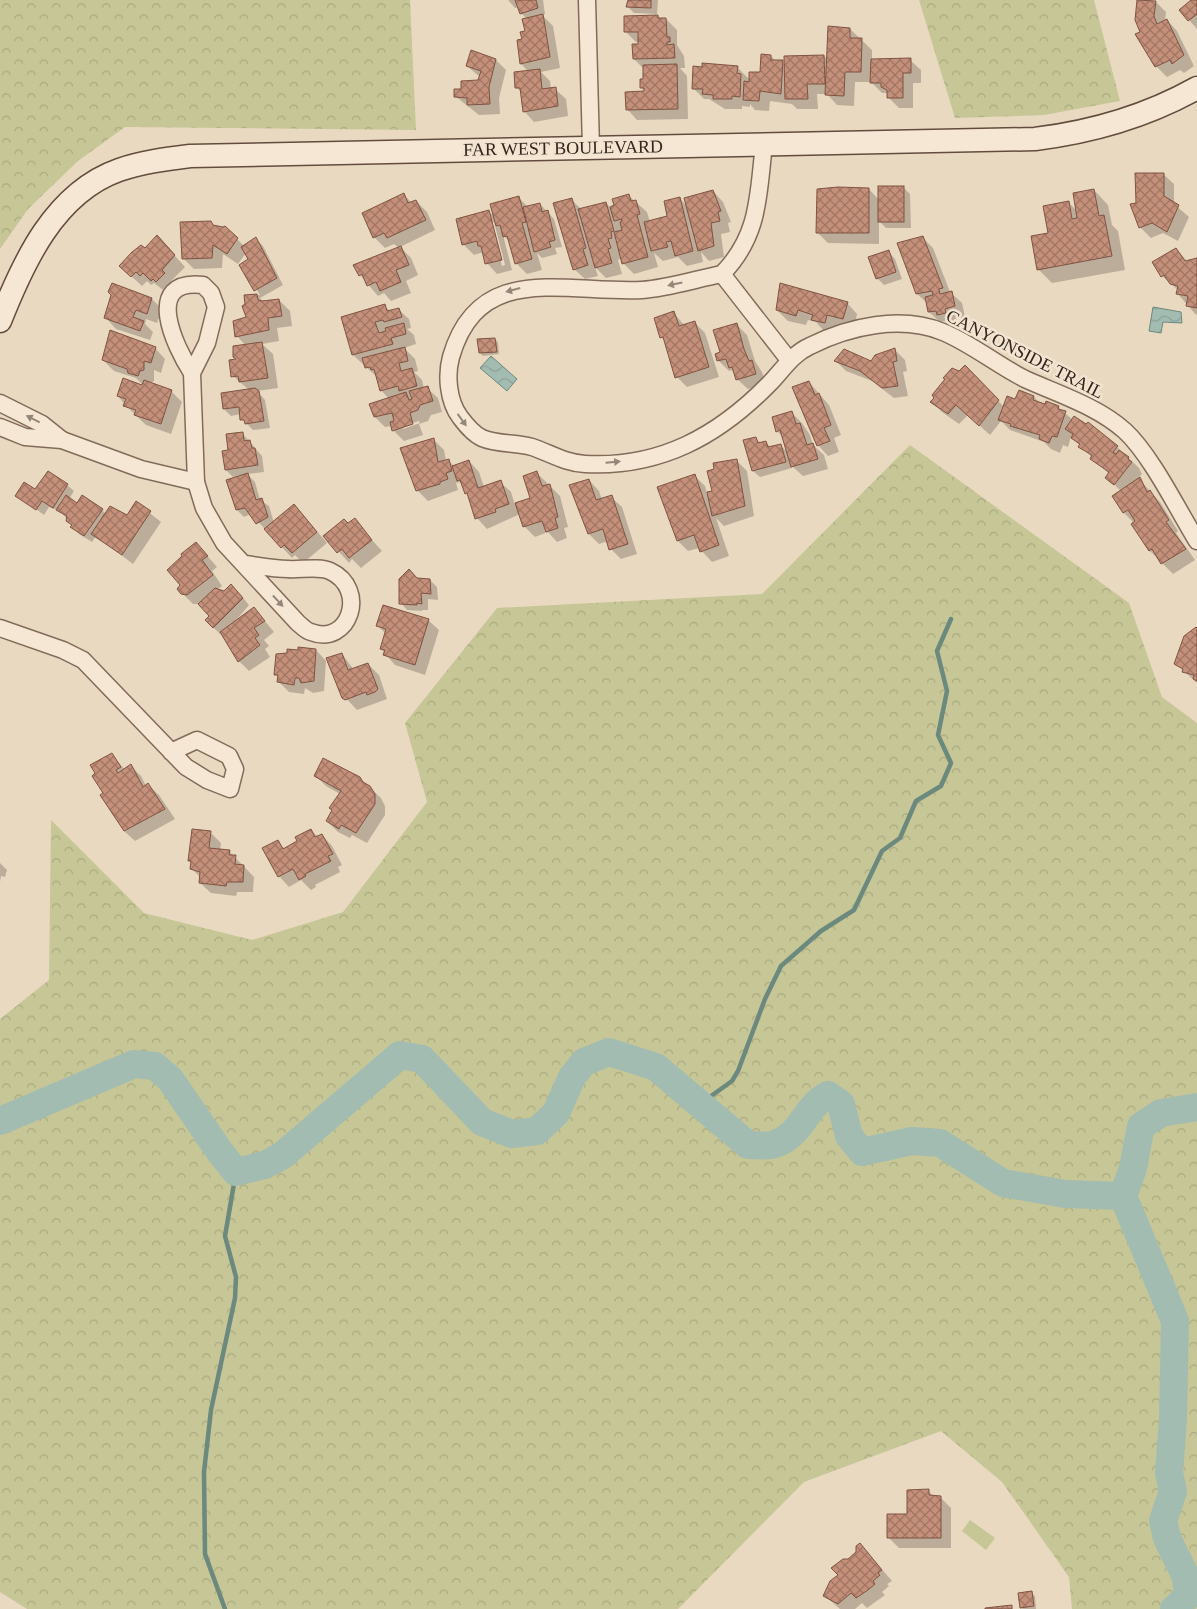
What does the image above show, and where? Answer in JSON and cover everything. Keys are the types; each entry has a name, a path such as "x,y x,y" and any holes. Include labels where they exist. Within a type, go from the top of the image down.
{"street":[{"path":"587,0 591,148"},
{"name":"FAR WEST BOULEVARD","path":"0,322 16,279 40,236 70,203 89,187 118,171 155,161 190,156 1035,139 1073,134 1111,124 1195,93"},
{"path":"764,144 750,235 736,260 722,274 789,360"},
{"name":"CANYONSIDE TRAIL","path":"722,274 644,290 518,288 494,296 475,311 456,338 448,366 450,391 455,410 467,427 482,438 532,447 570,463 590,464 648,458 694,443 715,430 769,384 789,360 808,346 872,325 897,323 924,326 945,333 1022,377 1090,408 1123,430 1140,447 1197,541"},
{"path":"192,373 181,356 170,330 167,312 170,297 178,287 192,283 203,285 211,293 216,307 207,344 192,373 196,482 204,508 224,543 246,564 298,623 310,632 324,634 338,630 349,618 353,606 349,588 340,577 328,570 285,569 246,564"},
{"path":"0,402 42,424 62,440"},
{"path":"0,427 25,437 62,440 141,469 196,482"},
{"path":"0,628 62,650 84,660 171,752"}],"green space":[{"path":"0,0 410,0 416,130 125,127 78,161 28,209 0,249"},
{"path":"919,0 1094,0 1120,101 1044,115 955,118"},
{"path":"910,445 1129,603 1162,697 1197,723 1197,1609 1072,1609 1069,1577 1002,1482 941,1431 804,1482 678,1609 27,1609 0,1592 0,1019 49,980 51,820 144,913 252,940 343,912 427,802 405,723 497,608 762,594"},
{"path":"970,1520 995,1538 986,1550 962,1531"}],"water":[{"path":"1153,307 1181,312 1182,323 1163,322 1161,333 1149,331"},
{"path":"491,356 517,379 507,391 480,368"}],"building":[{"path":"515,0 536,0 538,8 520,14"},
{"path":"628,0 651,0 651,8 626,7"},
{"path":"1137,0 1156,1 1154,16 1157,24 1167,19 1184,55 1172,64 1170,60 1155,67 1135,34 1140,32 1135,20"},
{"path":"1191,0 1197,0 1197,14 1188,21 1179,10"},
{"path":"543,14 550,57 520,64 517,40 522,39 520,32 525,31 522,19"},
{"path":"658,15 658,18 666,18 667,37 670,37 670,42 667,42 667,45 674,44 675,58 633,59 632,44 638,44 638,32 624,32 624,16"},
{"path":"828,26 850,28 850,38 862,38 861,72 845,72 844,96 825,95"},
{"path":"471,50 496,59 489,87 490,104 467,105 467,98 454,97 454,89 461,89 461,81 478,80 481,71 466,66"},
{"path":"761,54 771,55 771,60 783,60 781,94 760,91 759,101 743,100 744,81 749,82 749,72 760,72"},
{"path":"824,55 825,84 807,84 808,99 785,99 784,56"},
{"path":"911,58 911,73 903,73 903,98 887,98 887,90 881,87 881,83 870,83 871,59"},
{"path":"702,63 738,66 737,73 741,74 740,97 732,96 732,99 713,99 713,95 702,94 703,89 692,89 693,66 702,67"},
{"path":"677,64 678,109 626,110 625,92 644,91 644,88 640,88 640,79 643,79 643,65"},
{"path":"540,69 542,89 556,87 558,106 523,112 520,88 515,88 514,72"},
{"path":"1135,173 1164,173 1164,196 1179,205 1167,232 1152,223 1139,228 1130,204 1136,203"},
{"path":"878,186 904,186 904,222 878,222"},
{"path":"838,187 869,188 869,233 816,233 817,189"},
{"path":"1094,189 1099,216 1104,215 1112,256 1037,270 1031,236 1048,233 1043,206 1069,201 1072,219 1077,218 1073,193"},
{"path":"713,190 721,211 718,212 720,221 711,223 714,246 698,251 684,198"},
{"path":"404,193 408,203 416,200 426,220 387,238 384,233 373,238 362,213"},
{"path":"629,194 631,201 636,200 640,214 637,215 648,257 622,264 614,232 622,230 620,222 622,219 614,221 610,207 614,205 612,199"},
{"path":"519,196 526,222 522,223 532,259 515,264 507,236 503,237 500,225 496,226 490,204"},
{"path":"680,197 693,251 675,256 671,241 666,242 668,247 651,251 644,222 667,216 664,201"},
{"path":"572,198 586,248 583,249 588,265 573,270 553,203"},
{"path":"606,202 614,231 611,232 612,238 608,239 611,248 608,249 612,263 595,268 578,209"},
{"path":"540,203 542,212 548,210 555,240 549,242 551,247 534,252 523,207"},
{"path":"489,210 502,260 485,264 481,246 478,246 477,241 462,245 456,219"},
{"path":"211,221 213,225 225,226 238,238 227,254 213,245 212,258 182,259 180,222"},
{"path":"157,235 175,255 162,270 165,273 156,282 153,279 151,281 143,273 140,276 136,272 131,277 119,266 132,252 141,245 145,248"},
{"path":"923,236 943,288 939,289 940,294 952,291 955,306 945,309 946,313 937,315 936,311 928,312 925,297 933,295 932,291 916,294 897,243"},
{"path":"256,237 277,278 254,291 239,265 248,259 241,247"},
{"path":"401,246 409,265 396,270 401,282 380,291 376,282 367,286 362,274 359,276 353,265"},
{"path":"1176,248 1185,261 1197,258 1197,308 1186,306 1188,296 1176,294 1178,286 1170,284 1164,275 1161,277 1152,262"},
{"path":"889,250 896,272 876,279 868,257"},
{"path":"112,283 152,298 147,314 136,310 133,317 144,321 140,331 104,318 111,295 108,292"},
{"path":"780,283 848,302 843,319 827,315 825,323 811,320 813,315 798,310 796,316 776,310"},
{"path":"257,294 258,300 262,301 279,299 282,316 268,318 269,330 235,337 233,321 246,317 242,306 245,304 244,295"},
{"path":"385,304 387,311 399,308 402,317 384,322 383,320 375,322 379,333 386,331 385,328 404,323 406,334 391,338 393,344 352,355 341,317"},
{"path":"674,311 679,326 695,321 709,367 675,378 663,337 660,338 654,318"},
{"path":"737,323 744,349 749,361 752,360 756,374 736,380 732,367 729,368 726,359 717,361 715,354 720,352 713,330"},
{"path":"110,330 156,347 151,363 144,361 144,370 140,371 138,376 128,373 127,369 102,360"},
{"path":"495,338 497,352 479,353 477,339"},
{"path":"262,342 268,378 239,382 238,376 231,377 229,360 236,359 233,357 233,346"},
{"path":"405,347 408,361 399,363 401,371 412,368 417,386 399,391 398,386 380,391 374,369 371,370 370,367 365,368 362,358"},
{"path":"895,348 897,361 893,362 898,386 882,388 860,371 834,361 844,349 871,361 875,355"},
{"path":"965,365 999,400 979,426 956,405 948,414 930,402 934,398 932,395 945,379 943,378 952,368 959,371"},
{"path":"123,378 142,385 144,380 172,390 161,424 134,415 136,410 123,406 126,399 117,396"},
{"path":"809,381 815,395 819,393 831,425 824,428 830,441 817,446 792,387"},
{"path":"428,386 433,401 420,405 418,410 410,413 413,424 392,431 390,422 394,421 392,413 374,417 369,404 406,392 409,400 412,399 409,391"},
{"path":"255,388 259,391 264,421 245,424 244,420 240,420 239,407 223,409 221,393"},
{"path":"1019,390 1034,396 1033,400 1045,404 1046,401 1059,406 1058,409 1066,411 1057,437 1052,436 1049,443 1039,439 1040,435 1010,426 1011,424 998,420 1007,396 1015,399"},
{"path":"792,411 796,424 800,423 807,445 813,443 818,459 791,467 780,430 776,432 772,417"},
{"path":"1074,416 1086,424 1088,422 1118,446 1113,452 1116,454 1119,450 1129,457 1128,459 1132,462 1114,485 1105,478 1109,472 1090,459 1092,455 1078,447 1080,444 1071,438 1073,434 1065,429"},
{"path":"243,432 244,441 250,440 252,448 255,448 258,465 225,470 222,451 228,450 226,434"},
{"path":"756,437 758,443 766,441 768,447 781,444 786,462 752,471 743,440"},
{"path":"434,438 438,462 449,459 452,471 446,473 448,479 440,482 440,484 416,491 400,448"},
{"path":"737,459 745,506 712,516 707,492 712,491 707,471 714,469 713,463"},
{"path":"469,460 478,488 501,480 509,504 495,509 496,512 475,519 467,493 465,494 460,480 457,481 452,466"},
{"path":"48,471 68,484 53,508 42,501 36,510 15,496 24,482 35,489"},
{"path":"537,471 542,486 550,484 558,517 555,518 558,528 546,532 542,521 523,527 515,503 530,498 523,476"},
{"path":"248,473 256,500 262,498 268,517 256,524 245,508 236,510 226,480"},
{"path":"695,474 719,545 700,552 694,535 677,541 657,487"},
{"path":"1140,477 1147,492 1150,490 1169,520 1166,522 1186,549 1161,564 1152,549 1149,551 1131,524 1135,521 1128,510 1123,513 1112,496"},
{"path":"589,479 596,500 612,495 628,544 609,550 603,529 588,534 569,485"},
{"path":"66,495 77,503 82,495 103,509 84,536 70,527 72,525 66,521 67,516 56,510"},
{"path":"136,501 151,511 122,555 91,534 110,506 127,515"},
{"path":"294,504 317,532 292,553 284,545 281,548 264,529"},
{"path":"355,518 372,540 349,558 342,549 337,553 323,536 344,519 348,523"},
{"path":"196,542 208,556 202,560 213,575 187,595 181,594 177,589 180,585 167,570 182,556 181,554"},
{"path":"409,569 417,578 430,579 431,594 421,593 422,604 399,604 399,579"},
{"path":"231,584 243,598 213,628 205,620 209,616 198,604 215,588 224,591"},
{"path":"383,605 429,619 415,665 383,655 385,650 380,649 386,629 376,626"},
{"path":"254,607 265,621 254,628 259,635 255,638 260,645 238,662 220,632"},
{"path":"1196,627 1197,681 1193,679 1194,675 1182,672 1183,669 1174,664 1184,636"},
{"path":"298,647 316,649 314,681 301,683 299,678 295,678 294,685 277,682 278,675 274,675 276,654 287,653 287,649 298,650"},
{"path":"342,653 348,670 368,663 378,689 375,692 367,695 366,692 345,700 342,698 326,658"},
{"path":"112,753 121,767 116,770 118,773 131,764 143,787 148,783 165,809 124,831 100,795 103,793 92,776 95,773 90,765"},
{"path":"323,758 360,777 363,782 370,786 375,794 375,804 356,833 341,825 339,829 326,821 332,810 329,808 341,791 314,776"},
{"path":"192,829 211,831 209,848 230,850 229,855 236,855 235,864 244,865 243,882 227,882 226,886 199,883 200,872 190,869 191,861 188,861"},
{"path":"311,829 315,837 322,834 333,854 328,856 331,861 305,874 306,876 299,880 293,869 278,877 262,848 278,840 283,849 297,841 295,837"},
{"path":"929,1489 929,1495 941,1496 941,1538 887,1538 887,1514 907,1514 907,1490"},
{"path":"860,1543 882,1570 878,1573 880,1575 873,1581 875,1584 868,1590 856,1598 851,1593 838,1604 823,1596 830,1581 838,1575 831,1568 843,1559 848,1559 856,1552 856,1546"},
{"path":"1032,1591 1034,1606 1020,1608 1018,1593"},
{"path":"1012,1605 1012,1609 985,1609 985,1608"}],"waterway":[{"path":"700,1104 732,1081 738,1071 765,999 781,966 821,931 854,910 882,851 900,838 916,801 941,786 951,763 938,735 947,691 937,651 951,619"},
{"path":"0,1121 134,1064 155,1066 170,1079 236,1172 265,1165 283,1155 400,1055 422,1059 482,1122 512,1134 537,1131 556,1113 572,1077 584,1062 609,1052 656,1067 748,1145 772,1145 782,1141 790,1136 813,1107 828,1095 841,1104 849,1136 862,1152 912,1141 940,1143 1003,1183 1065,1194 1123,1196 1133,1168 1141,1126 1161,1113 1197,1107"},
{"path":"225,1609 205,1554 204,1472 211,1410 235,1298 236,1277 225,1236 236,1172"},
{"path":"1123,1196 1175,1321 1173,1419 1169,1473 1173,1491 1163,1521 1167,1538 1186,1577 1188,1596 1174,1609"}]}
